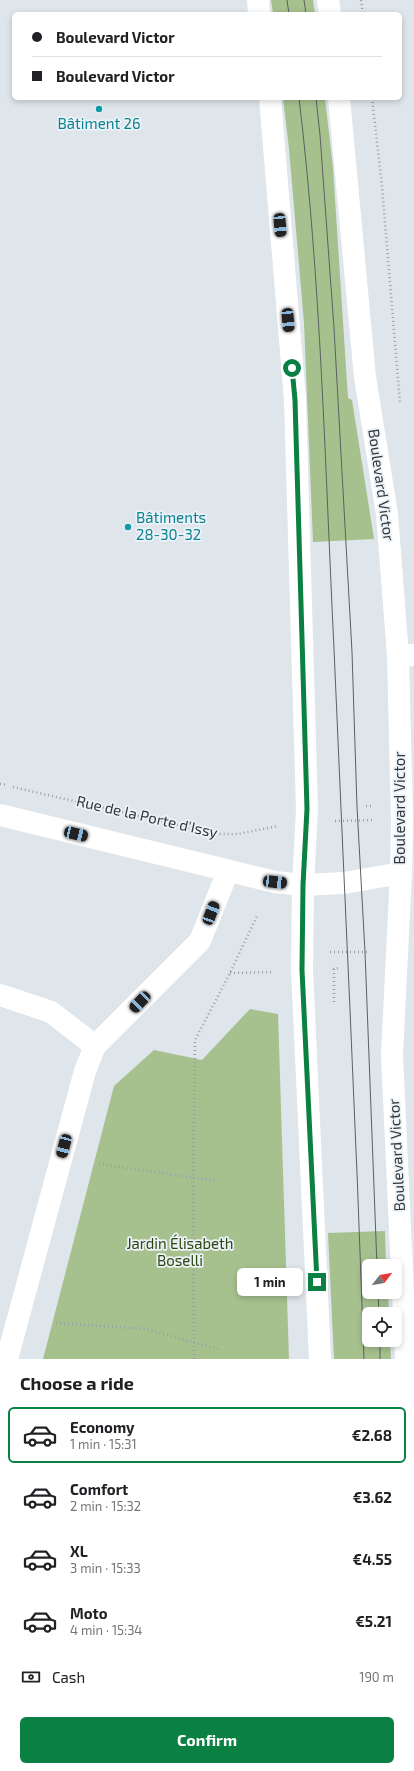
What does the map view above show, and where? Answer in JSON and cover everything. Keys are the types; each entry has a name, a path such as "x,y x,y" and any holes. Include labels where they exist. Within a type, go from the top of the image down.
{"main road":[{"path":"258,0 259,12"},
{"path":"328,0 330,12"},
{"path":"270,100 295,400 307,822 303,885 302,970 320,1359"},
{"name":"Boulevard Victor","path":"340,100 365,377 387,514 406,656 402,820 407,874 397,951 392,1055 406,1359"},
{"path":"0,815 275,882 303,885"},
{"path":"7,1359 85,1070 95,1046 200,941 228,871"},
{"name":"Boulevard Victor","path":"303,885 344,883 407,874"},
{"path":"0,995 51,1012 95,1046"}],"path":[{"path":"361,0 363,12"},
{"path":"372,100 382,186 400,408"},
{"name":"Rue de la Porte d'Issy","path":"0,784 217,834 238,834 286,824 307,822 402,820"},
{"path":"194,1359 192,1178 195,1040 230,973 257,916"},
{"path":"303,953 397,951"},
{"path":"334,969 334,1005"},
{"path":"230,973 281,972"},
{"path":"99,1164 217,1181"},
{"path":"56,1323 146,1329 221,1350"}],"green space":[{"path":"271,0 313,0 315,12 273,12"},
{"path":"283,100 325,100 333,168 348,398 352,400 374,539 313,542 304,323"},
{"name":"Jardin Élisabeth Boselli","path":"250,1009 278,1014 289,1359 43,1359 114,1086 154,1050 202,1060"},
{"path":"385,1231 386,1259 362,1259 362,1299 388,1299 389,1307 362,1307 362,1347 390,1347 391,1359 334,1359 328,1233"}],"tram line":[{"path":"287,0 289,12"},
{"path":"304,0 306,12"},
{"path":"299,100 312,235 325,442 354,1093 364,1359"},
{"path":"316,100 334,328 352,652 357,807 365,952 377,1259"},
{"path":"378,1299 379,1307"},
{"path":"380,1347 380,1359"}],"place":[{"name":"Bâtiment 26","path":"99,109"},
{"name":"Bâtiments 28-30-32","path":"128,527"}],"route":[{"path":"292,368 295,400 307,809 303,885 302,970 317,1282"}]}
